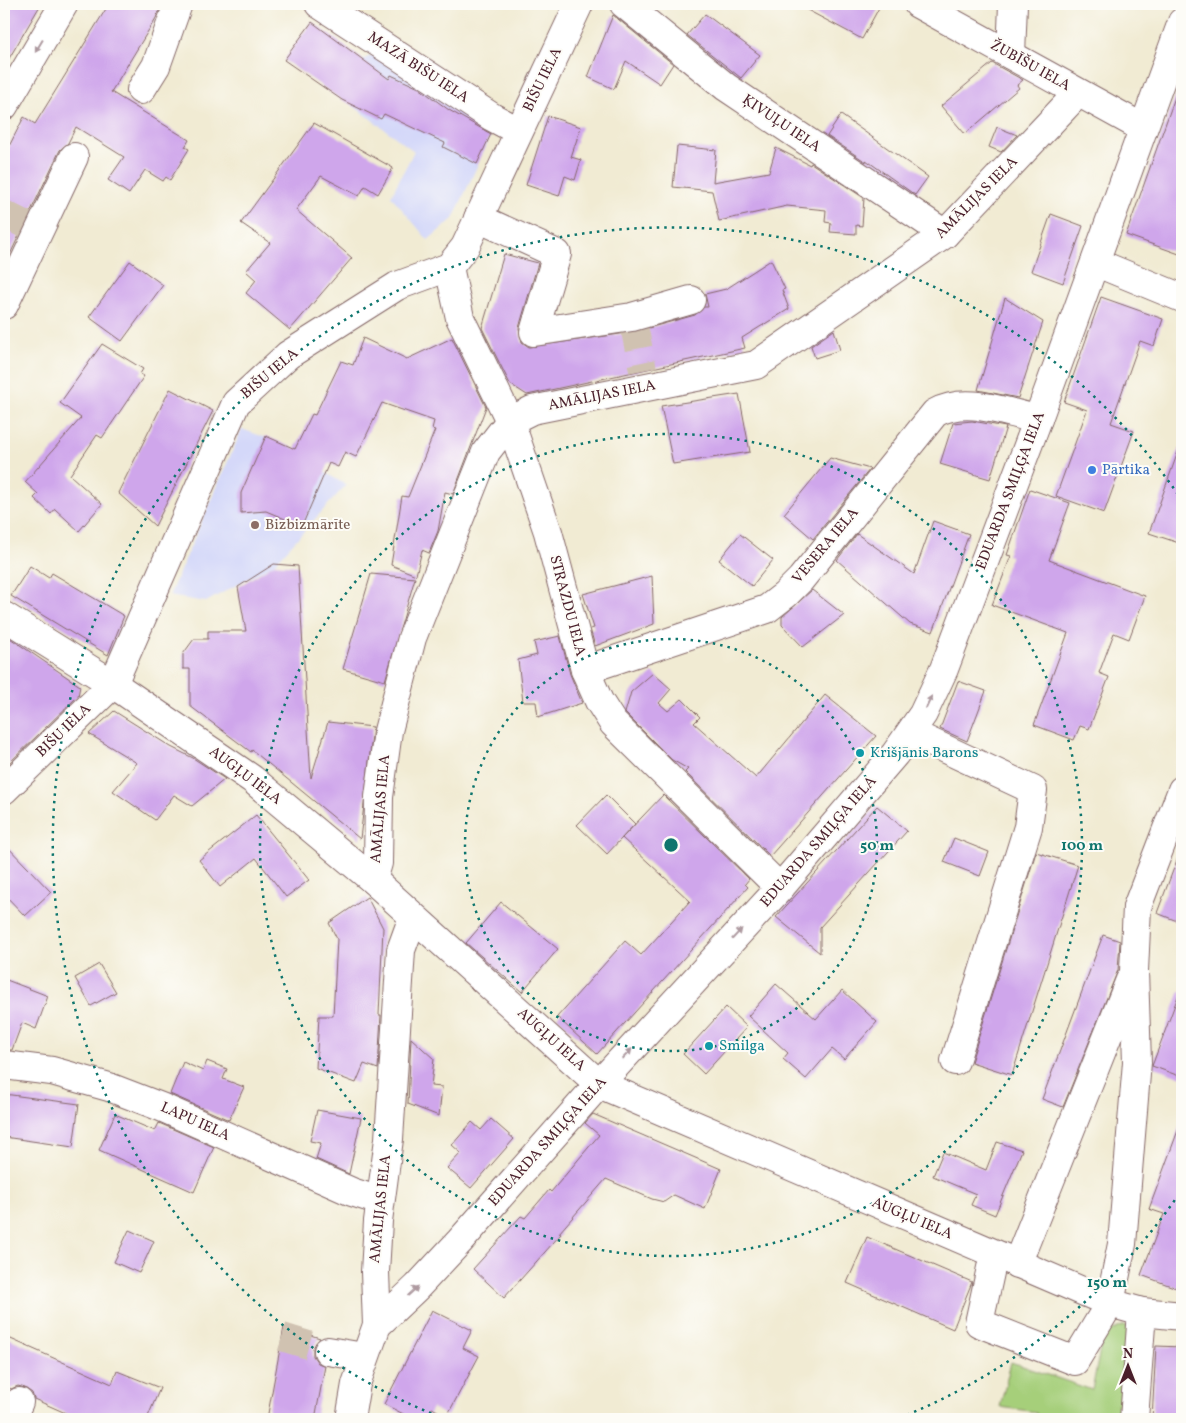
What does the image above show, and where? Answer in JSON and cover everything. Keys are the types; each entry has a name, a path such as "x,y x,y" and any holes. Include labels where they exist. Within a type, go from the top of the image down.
{"street":[{"path":"4,106 64,4"},
{"path":"141,90 156,66 178,4"},
{"name":"MAZĀ BIŠU IELA","path":"319,4 492,117 518,130"},
{"name":"BIŠU IELA","path":"4,790 113,684 236,402 288,355 397,286 449,266 465,247 518,130 579,4"},
{"name":"ĶIVUĻU IELA","path":"624,4 726,87 945,234"},
{"name":"ŽUBĪŠU IELA","path":"918,4 1143,128"},
{"path":"1011,54 1013,4"},
{"name":"EDUARDA SMIĻĢA IELA","path":"350,1419 356,1384 364,1357 377,1325 417,1287 460,1241 599,1084 780,888 895,754 923,714 944,668 1097,263 1143,128 1182,22"},
{"name":"AMĀLIJAS IELA","path":"373,880 378,863 379,797 388,731 412,638 486,452 510,421 532,410 645,378 756,365 945,234 1078,93"},
{"path":"4,305 32,228 74,157"},
{"path":"478,218 557,254 534,332 633,319 691,300"},
{"path":"1097,263 1182,298"},
{"name":"STRAZDU IELA","path":"449,266 460,318 510,421 548,532 585,670 599,702 613,722 780,888"},
{"name":"VESERA IELA","path":"585,670 767,609 785,595 800,579 935,413 946,407 969,404 1038,420"},
{"name":"AUGĻU IELA","path":"4,616 113,684 252,779 373,880 599,1084 1110,1303 1142,1312 1182,1316"},
{"path":"911,733 1033,790 1028,827 955,1061"},
{"path":"1134,971 979,1323 1075,1361 1110,1303 1122,1244 1137,1062 1134,971 1137,907 1182,790"},
{"name":"AMĀLIJAS IELA","path":"377,1325 375,1272 380,1202 389,1139 401,950 413,917"},
{"name":"LAPU IELA","path":"4,1065 52,1072 109,1087 161,1107 352,1192 380,1202"},
{"path":"1134,1419 1142,1312"},
{"path":"328,1351 364,1357"}],"shaded area":[{"path":"373,55 493,131 453,219 428,240 391,196 414,151 348,102 334,95 362,60"},
{"name":"Bizbizmārīte","path":"242,429 294,448 292,453 346,485 274,564 206,602 169,596"}],"green space":[{"path":"1122,1326 1135,1326 1128,1419 1035,1419 1036,1412 1000,1407 1011,1362 1092,1390 1103,1335"}],"building":[{"path":"4,4 41,4 4,67"},
{"path":"109,4 162,4 156,18 111,92 189,140 185,147 189,149 170,180 166,177 163,181 145,170 129,194 108,180 124,157 76,127 68,143 60,150 4,267 4,156 24,117 35,124"},
{"path":"796,4 881,4 862,39"},
{"path":"705,14 760,55 741,78 687,35"},
{"path":"613,15 673,64 660,84 626,61 614,89 588,77"},
{"path":"312,22 389,79 391,75 419,88 449,110 491,134 477,164 443,147 445,143 384,114 381,119 342,100 284,60"},
{"path":"992,63 1023,80 1017,85 1019,88 965,134 941,106"},
{"path":"1179,86 1182,87 1182,255 1126,235"},
{"path":"841,115 928,177 915,195 866,160 866,162 827,136"},
{"path":"548,116 581,127 571,157 581,160 575,180 565,176 559,196 526,185"},
{"path":"314,123 393,168 378,194 365,186 359,196 321,176 296,210 352,258 290,330 246,293 256,280 246,271 270,243 241,223"},
{"path":"997,127 1017,135 1001,152 989,147"},
{"path":"677,146 716,150 713,182 769,172 776,148 810,165 811,163 864,198 862,226 856,225 856,234 830,232 831,223 825,222 826,210 787,206 719,221 712,191 673,187"},
{"path":"1051,214 1083,226 1063,283 1031,271"},
{"path":"504,254 538,263 519,328 522,342 529,347 634,332 695,315 704,307 708,307 705,294 726,289 771,260 785,289 782,290 789,309 742,338 745,348 527,395 510,384 482,328"},
{"path":"130,261 163,285 122,341 89,317"},
{"path":"1101,297 1163,319 1154,346 1140,341 1111,423 1134,431 1104,513 1056,496 1087,410 1064,402"},
{"path":"1005,298 1043,322 1018,398 978,390"},
{"path":"834,330 840,350 815,358 811,346"},
{"path":"363,338 407,359 452,338 486,407 453,494 445,492 438,531 429,553 422,550 416,575 391,565 402,496 408,497 435,430 432,429 434,421 382,403 356,457 345,452 338,467 329,463 302,526 266,511 241,513 241,493 266,436 295,449 312,414 315,415 341,361 353,365"},
{"path":"102,344 143,369 140,374 144,376 102,438 97,435 70,475 102,504 79,531 55,509 51,514 34,498 38,494 25,482 81,418 60,403"},
{"path":"170,389 213,411 155,526 118,493"},
{"path":"739,394 750,452 673,464 661,406"},
{"path":"972,421 1006,427 990,479 940,464 953,423"},
{"path":"1179,449 1182,450 1182,544 1149,533"},
{"path":"830,458 870,469 813,539 784,514"},
{"path":"1030,489 1070,503 1049,560 1145,596 1129,639 1114,633 1099,673 1109,677 1089,729 1080,726 1074,740 1034,725 1068,633 992,605 1011,556 1007,555"},
{"path":"933,521 969,534 933,632 910,624 837,560 857,534 914,574"},
{"path":"740,534 773,560 752,586 719,560"},
{"path":"274,564 298,566 311,778 328,722 373,727 360,839 252,750 251,752 190,706 190,669 183,669 183,654 194,639 208,639 208,631 246,631 238,587"},
{"path":"30,566 49,578 52,573 124,616 108,655 11,596"},
{"path":"371,574 415,578 385,681 343,669"},
{"path":"652,576 654,624 595,646 590,629 594,628 583,594"},
{"path":"812,590 844,615 803,647 782,625 782,617"},
{"path":"4,634 80,686 78,696 4,768"},
{"path":"560,636 570,674 582,703 538,717 536,702 523,702 518,660 537,655 534,642"},
{"path":"653,673 671,689 659,703 668,711 682,699 700,717 694,723 756,778 825,695 876,736 770,856 685,772 688,769 672,760 625,713 631,692"},
{"path":"958,681 986,691 967,741 940,729"},
{"path":"114,711 225,779 192,806 174,795 155,820 113,791 137,763 89,734"},
{"path":"606,795 635,824 607,854 577,825"},
{"path":"663,795 749,879 745,884 748,887 597,1054 557,1017 625,941 641,955 690,901 622,838"},
{"path":"877,806 907,831 820,927 820,953 776,917"},
{"path":"256,815 309,880 286,897 256,858 220,887 199,860"},
{"path":"954,838 989,852 980,876 944,862"},
{"path":"4,843 51,892 25,916 4,894"},
{"path":"1036,852 1078,865 1012,1075 971,1062"},
{"path":"1180,852 1182,853 1182,923 1157,913"},
{"path":"367,897 383,928 378,1069 364,1064 356,1083 316,1068 319,1016 333,1016 337,939 329,923"},
{"path":"501,902 558,949 522,992 466,943"},
{"path":"1103,935 1120,941 1118,970 1063,1107 1042,1099"},
{"path":"99,964 116,992 91,1006 75,978"},
{"path":"4,979 48,996 36,1029 22,1023 12,1050 4,1050"},
{"path":"776,984 816,1019 842,990 877,1022 844,1059 832,1049 806,1079 783,1059 788,1053 748,1016"},
{"path":"1180,991 1182,991 1182,1077 1152,1066"},
{"path":"726,1007 747,1027 704,1074 683,1054"},
{"path":"411,1038 434,1059 431,1086 442,1087 439,1116 408,1104"},
{"path":"207,1061 227,1069 223,1079 244,1087 229,1120 170,1094 183,1062 203,1071"},
{"path":"4,1094 79,1104 73,1147 4,1137"},
{"path":"317,1110 361,1118 349,1174 316,1159 321,1143 310,1141"},
{"path":"115,1114 155,1131 159,1123 214,1147 194,1192 99,1150"},
{"path":"593,1114 721,1169 705,1209 674,1195 664,1202 652,1199 606,1179 559,1233 561,1234 504,1298 473,1269 521,1216 525,1218 549,1190 551,1192 599,1135 585,1123"},
{"path":"491,1119 514,1139 471,1188 447,1168 461,1153 452,1145 472,1122 481,1130"},
{"path":"1180,1125 1182,1126 1182,1290 1141,1275 1164,1214 1149,1209"},
{"path":"997,1142 1022,1150 995,1215 971,1205 976,1194 933,1176 943,1152 986,1170"},
{"path":"129,1230 154,1241 139,1273 114,1262"},
{"path":"867,1237 972,1282 953,1329 847,1283"},
{"path":"432,1310 472,1330 463,1348 479,1356 447,1416 432,1408 426,1419 413,1419 384,1404"},
{"path":"284,1327 320,1338 313,1348 313,1356 318,1363 325,1366 315,1419 267,1419"},
{"path":"4,1336 112,1384 117,1371 160,1388 147,1419 79,1419 34,1399 32,1393 25,1388 18,1386 11,1389 4,1385"},
{"path":"1156,1346 1182,1347 1182,1419 1152,1419"}],"tunnel":[{"path":"4,214 26,225"},
{"path":"633,321 643,370"},
{"path":"282,1337 328,1351"}],"place":[{"name":"Pārtika","path":"1092,470"},
{"name":"Bizbizmārīte","path":"255,525"},
{"name":"Krišjānis Barons","path":"860,753"},
{"name":"Smilga","path":"709,1046"}]}
